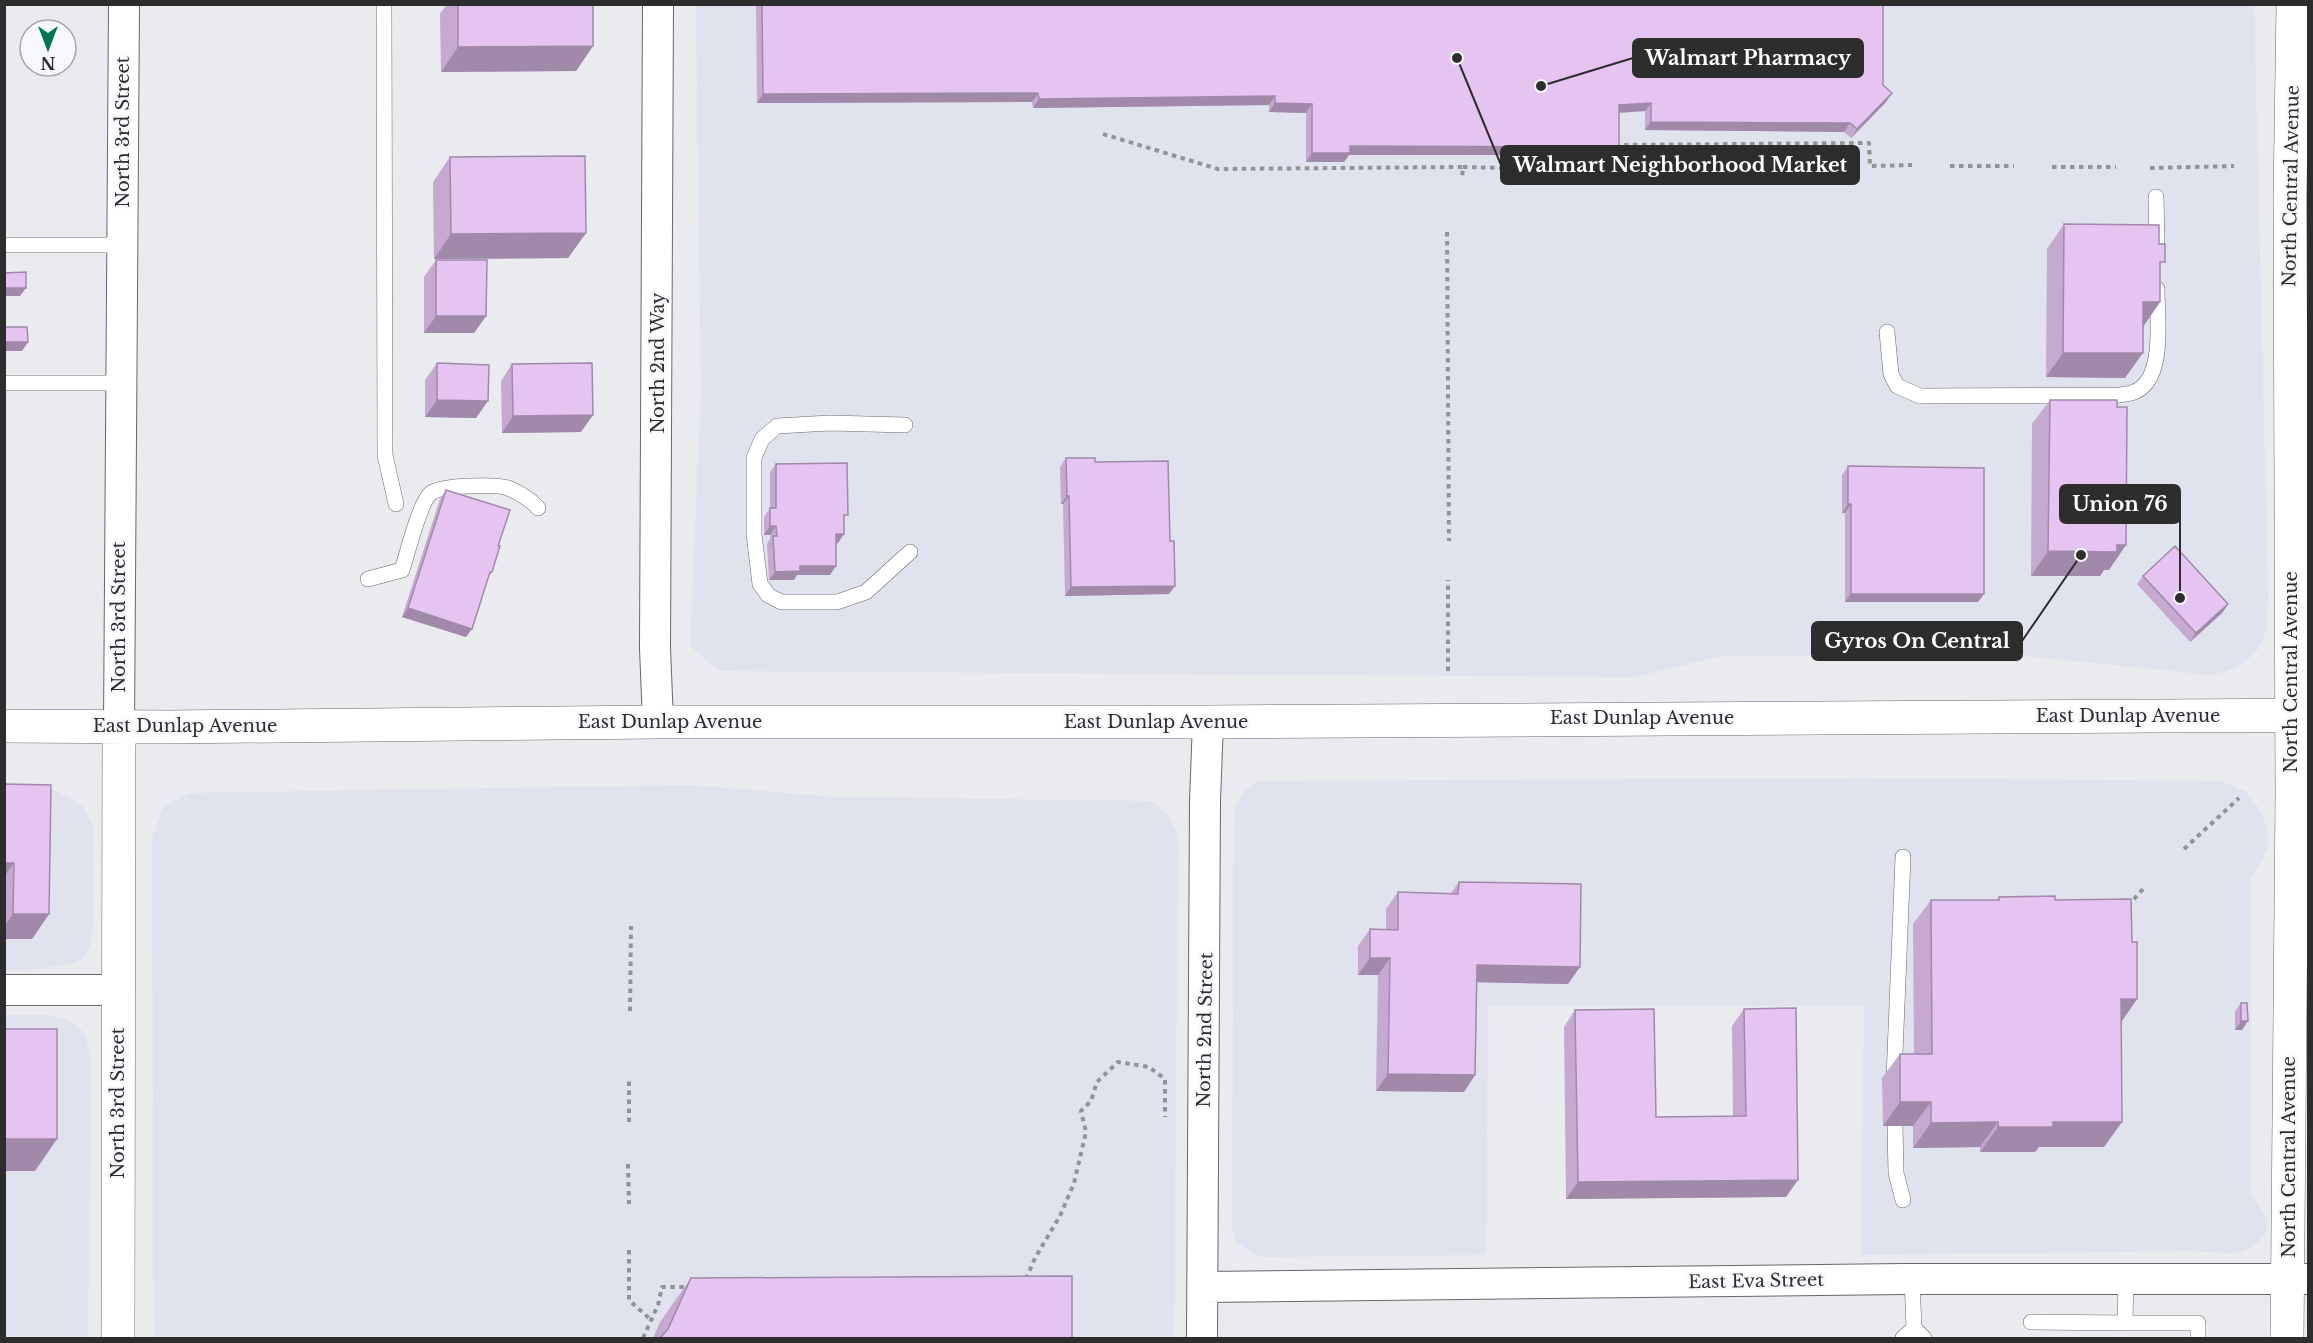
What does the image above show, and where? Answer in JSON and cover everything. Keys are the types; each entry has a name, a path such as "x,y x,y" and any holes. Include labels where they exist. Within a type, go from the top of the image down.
{"main road":[{"name":"North Central Avenue","path":"2287,1338 2299,1278 2300,715 2290,197 2294,4"},
{"name":"East Dunlap Avenue","path":"4,726 2300,715"},
{"name":"North 3rd Street","path":"118,1338 119,726"}],"street":[{"name":"North 3rd Street","path":"119,726 124,4"},
{"name":"North 2nd Way","path":"658,4 655,648 658,722"},
{"name":"North 2nd Street","path":"1202,1338 1205,801 1208,722"},
{"path":"4,990 119,990"},
{"name":"East Eva Street","path":"1203,1287 1912,1279 2299,1278"}],"lane":[{"path":"384,4 385,455 396,504"},
{"path":"1887,332 1891,374 1897,386 1920,396 2120,395 2135,392 2146,382 2155,368 2157,354 2157,197"},
{"path":"4,245 122,245"},
{"path":"4,383 121,383"},
{"path":"905,425 830,423 777,426 762,439 754,458 754,534 760,584 768,595 781,602 837,602 866,592 910,552"},
{"path":"368,579 402,570 422,507 430,493 445,487 506,487 530,499 538,508"},
{"path":"1893,1078 1903,857"},
{"path":"1894,1126 1896,1173 1903,1200"},
{"path":"1912,1279 1914,1335"},
{"path":"2125,1323 2126,1279"},
{"path":"2031,1322 2198,1323 2198,1338"}],"path":[{"path":"1103,134 1218,169 1462,167 1614,171 1614,145 1869,142 1870,166 1912,165"},
{"path":"1950,166 2013,166"},
{"path":"2150,168 2234,166"},
{"path":"1462,167 1462,178"},
{"path":"2052,167 2116,167"},
{"path":"1447,232 1449,542"},
{"path":"1448,580 1448,671"},
{"path":"2184,849 2239,798"},
{"path":"2127,914 2127,907 2143,888"},
{"path":"630,1011 631,926"},
{"path":"1022,1289 1035,1258 1060,1216 1074,1183 1086,1132 1081,1111 1091,1101 1097,1082 1118,1062 1149,1067 1165,1079 1165,1117"},
{"path":"629,1080 629,1122"},
{"path":"628,1164 629,1204"},
{"path":"629,1250 629,1300 651,1320"},
{"path":"643,1338 658,1305 662,1287 697,1287"}],"shaded area":[{"path":"696,5 2254,5 2268,596 2266,630 2262,642 2256,652 2242,664 2210,675 2007,654 1720,656 1635,677 720,671 690,646 701,393"},
{"path":"1865,778 2220,781 2245,791 2258,807 2267,827 2268,845 2250,879 2251,1193 2268,1220 2265,1234 2255,1245 2232,1253 2188,1251 1861,1255 1864,1006 1488,1006 1486,1255 1265,1257 1253,1254 1236,1242 1232,1228 1234,809 1245,790 1257,782 1271,781"},
{"path":"690,785 834,797 1152,801 1169,816 1176,831 1178,846 1174,1338 154,1338 152,841 163,807 189,793"},
{"path":"5,787 47,787 83,807 93,826 93,930 89,948 83,959 67,965 29,970 5,970"},
{"path":"4,1015 48,1015 68,1020 79,1027 86,1037 91,1066 88,1338 5,1338"}],"building":[{"path":"458,4 593,4 593,46 458,47"},
{"path":"762,4 1883,4 1883,85 1892,93 1857,129 1850,123 1651,122 1651,103 1619,105 1619,153 1579,153 1579,147 1350,146 1350,153 1312,153 1312,104 1275,103 1275,96 1039,99 1038,93 763,94"},
{"path":"585,156 586,233 451,234 450,157"},
{"path":"2064,224 2159,225 2159,244 2165,244 2165,262 2160,262 2160,302 2143,302 2143,353 2063,353"},
{"path":"436,260 487,260 486,316 436,316"},
{"path":"26,272 26,288 4,288 4,273"},
{"path":"4,327 27,327 28,342 4,342"},
{"path":"437,363 489,365 488,401 437,400"},
{"path":"592,363 593,415 513,416 512,364"},
{"path":"2050,400 2117,400 2117,407 2127,407 2126,545 2117,545 2117,552 2048,551"},
{"path":"1066,458 1095,458 1095,462 1168,461 1170,541 1174,541 1175,586 1071,587"},
{"path":"847,463 848,515 844,515 844,534 836,534 836,566 800,566 800,571 775,572 773,536 777,536 776,526 770,526 770,508 776,508 776,464"},
{"path":"1848,466 1984,468 1984,594 1851,594 1851,504 1848,504"},
{"path":"446,490 510,510 472,629 408,608"},
{"path":"2175,546 2228,604 2196,633 2143,576"},
{"path":"4,784 51,785 49,914 13,914 14,863 4,863"},
{"path":"1459,882 1581,884 1580,967 1477,965 1475,1075 1388,1074 1390,958 1370,958 1370,929 1398,930 1398,892 1458,894"},
{"path":"2055,896 2055,900 2131,899 2132,942 2137,942 2137,999 2121,999 2122,1122 2053,1122 2053,1127 1998,1127 1998,1122 1931,1123 1931,1102 1900,1102 1900,1054 1932,1054 1931,900 1999,900 1999,897"},
{"path":"2241,1003 2247,1003 2248,1021 2241,1021"},
{"path":"1796,1008 1798,1180 1578,1182 1575,1010 1654,1009 1656,1117 1746,1116 1744,1009"},
{"path":"4,1029 57,1029 57,1139 4,1139"},
{"path":"1072,1276 1072,1338 660,1338 668,1329 691,1278"}],"place":[{"name":"Walmart Neighborhood Market","path":"1457,58"},
{"name":"Walmart Pharmacy","path":"1541,86"},
{"name":"Gyros On Central","path":"2081,555"},
{"name":"Union 76","path":"2180,598"}]}
